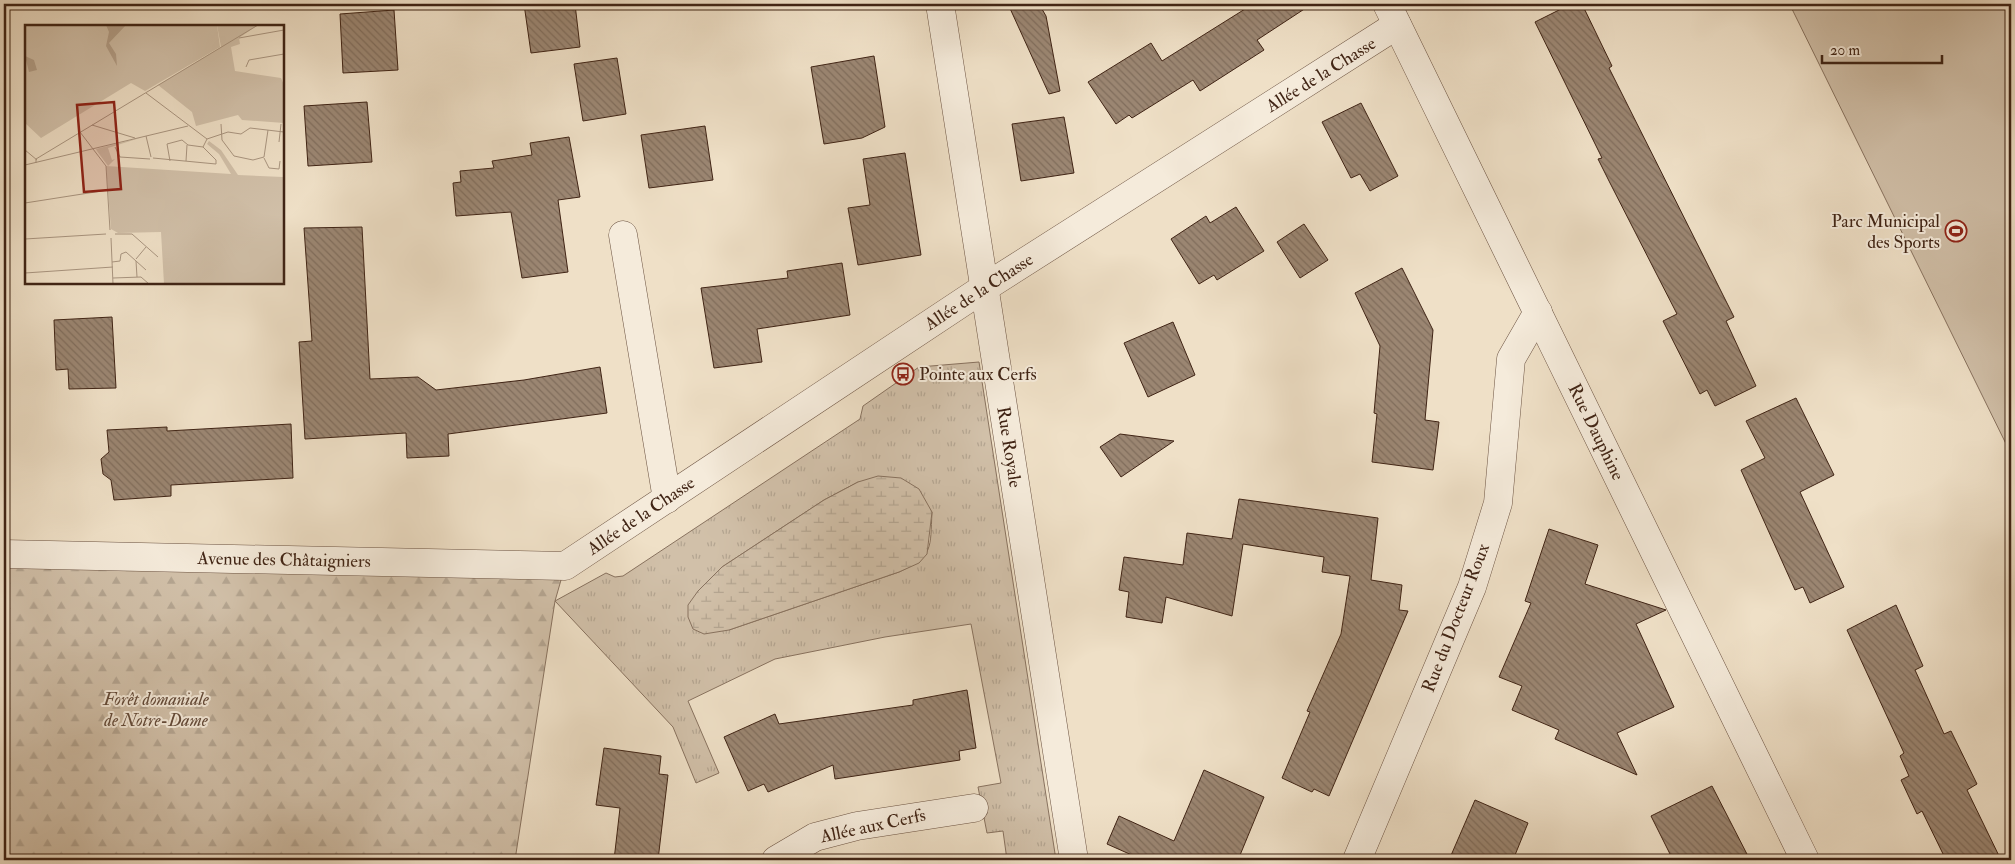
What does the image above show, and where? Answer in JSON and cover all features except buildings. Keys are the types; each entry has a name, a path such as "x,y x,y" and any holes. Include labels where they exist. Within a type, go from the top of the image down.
{"street":[{"name":"Rue Royale","path":"940,4 1074,860"},
{"name":"Allée de la Chasse","path":"565,566 984,288 1366,46 1392,14"},
{"name":"Rue Dauphine","path":"1392,14 1806,860"},
{"path":"623,234 667,499"},
{"name":"Rue du Docteur Roux","path":"1357,860 1472,587 1498,503 1511,359 1538,312"},
{"name":"Avenue des Châtaigniers","path":"4,554 565,566"},
{"name":"Allée aux Cerfs","path":"776,860 814,837 840,830 974,808"}],"green space":[{"name":"Parc Municipal des Sports","path":"1789,4 2011,4 2011,454 1792,9"},
{"path":"979,362 1056,860 1007,860 1003,831 987,833 978,787 1001,783 971,624 885,637 775,659 688,701 719,773 696,783 673,727 555,601 606,573 615,577 623,576 860,419 863,406 919,367","holes":["858,482 932,512 930,543 928,550 919,561 899,572 729,630 722,567 824,500"]},
{"path":"878,476 901,478 919,489 932,512 927,554 919,563 899,572 729,630 704,634 693,629 688,617 688,605 698,591 722,567 824,500 858,482"},
{"name":"Forêt domaniale de Notre-Dame","path":"4,554 565,566 555,601 515,860 4,860"}],"place":[{"name":"Parc Municipal des Sports","path":"1956,231"},
{"name":"Pointe aux Cerfs","path":"903,374"}]}
